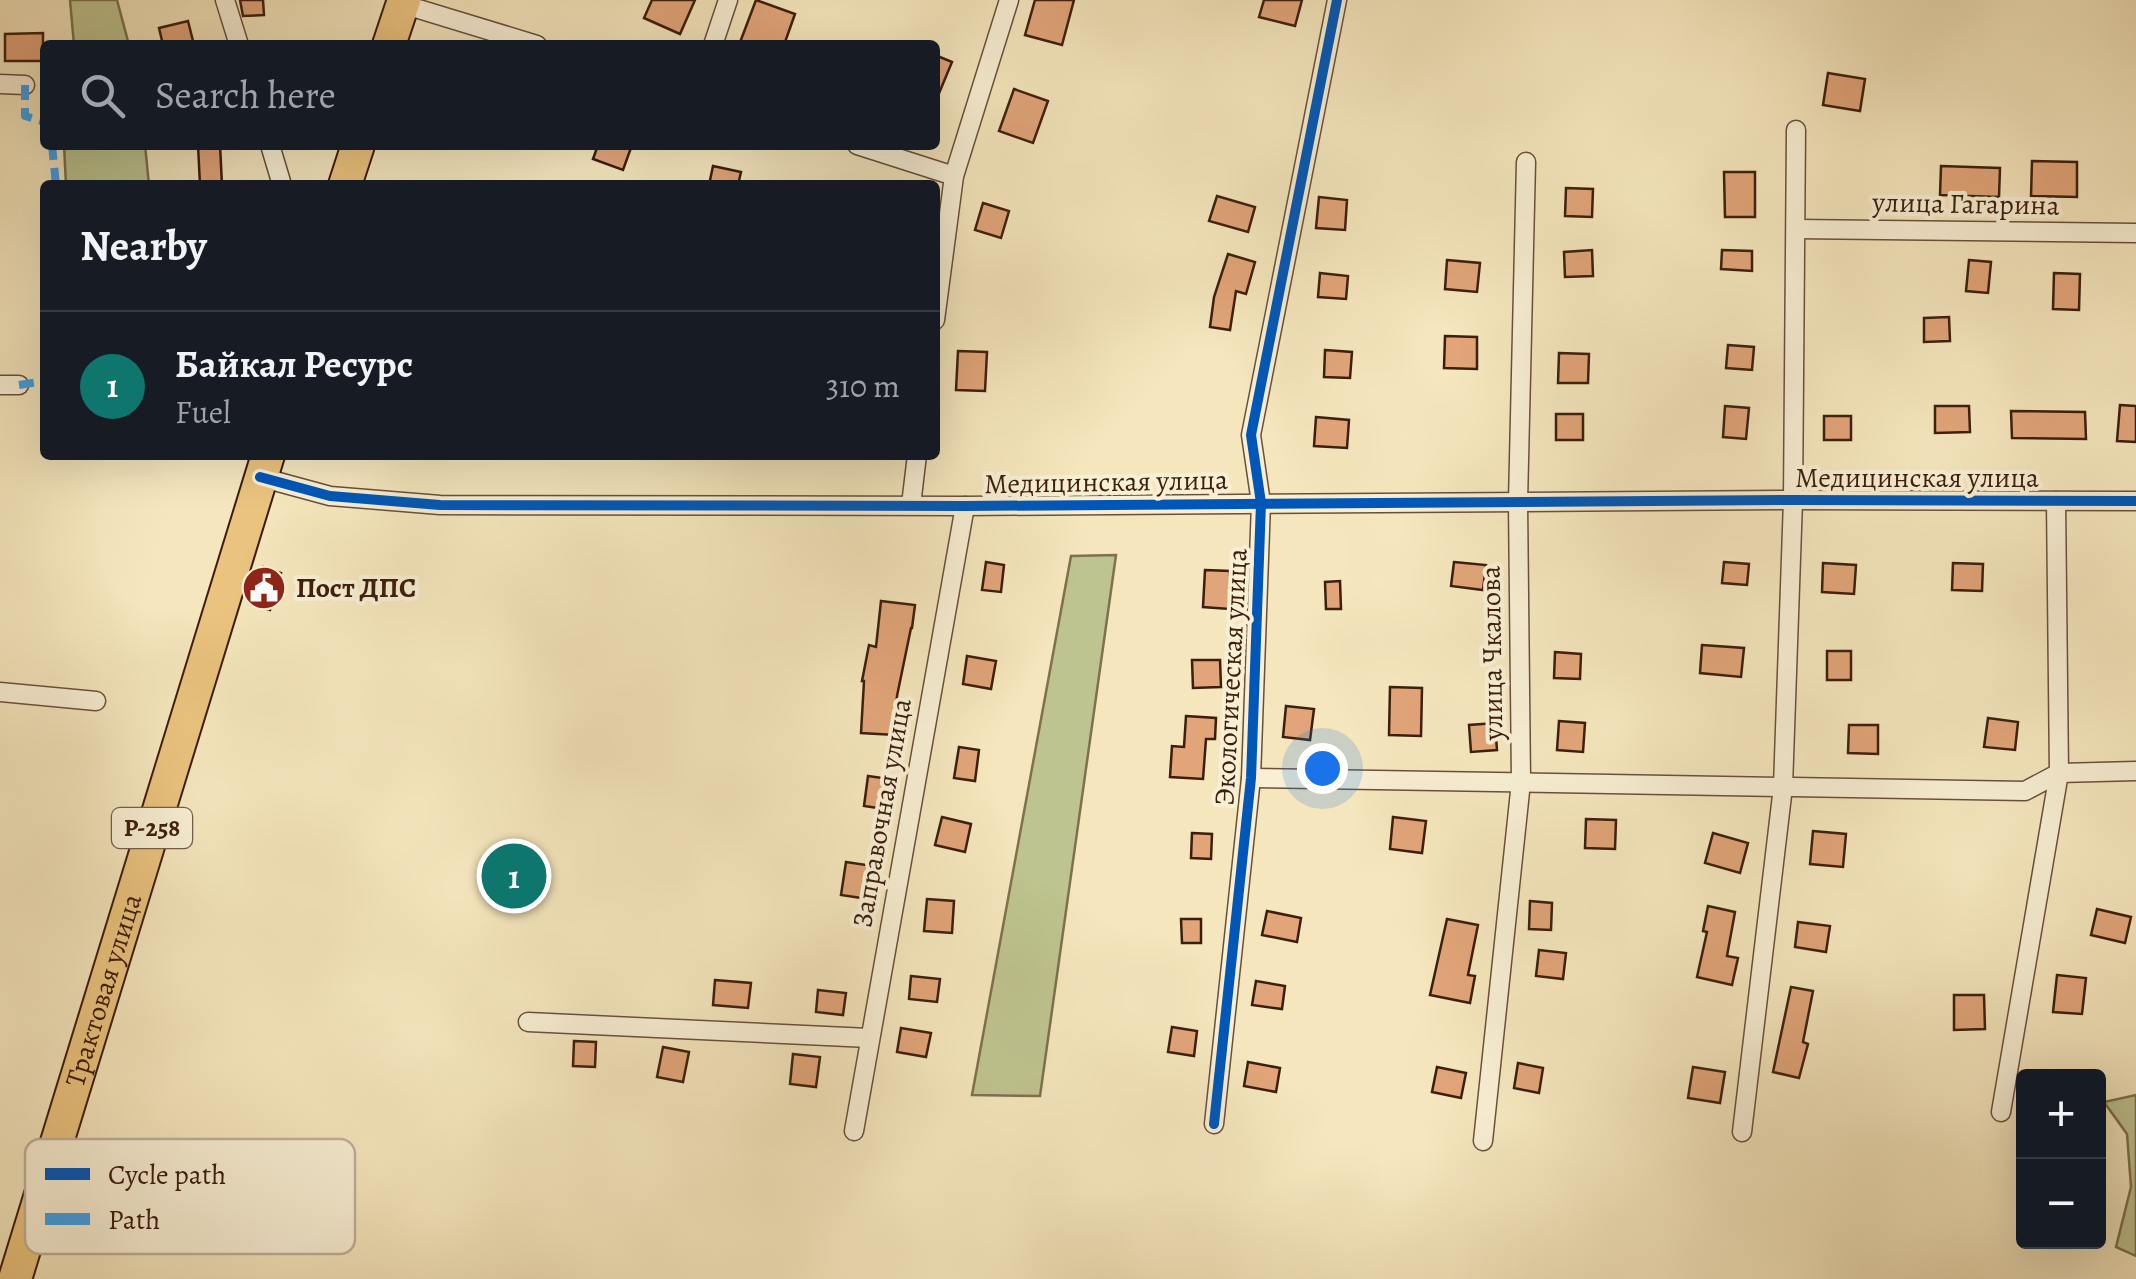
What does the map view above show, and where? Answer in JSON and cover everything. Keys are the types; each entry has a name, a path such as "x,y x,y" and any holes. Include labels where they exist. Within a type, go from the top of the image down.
{"highway":[{"path":"391,40 403,2"},
{"path":"347,180 356,150"},
{"name":"Трактовая улица","path":"56,1139 264,466"},
{"name":"Трактовая улица","path":"14,1279 25,1242"}],"street":[{"path":"225,0 237,40"},
{"path":"715,40 728,0"},
{"path":"940,282 954,176 1008,0"},
{"name":"Экологическая улица","path":"1214,1124 1251,778 1261,503 1251,435 1337,0"},
{"path":"403,2 521,40"},
{"path":"0,84 25,85"},
{"path":"1742,1132 1783,786 1793,500 1796,130"},
{"path":"272,150 280,180"},
{"path":"873,150 954,176"},
{"name":"улица Чкалова","path":"1483,1140 1521,782 1518,502 1526,162"},
{"name":"улица Гагарина","path":"1796,229 2136,233"},
{"path":"911,506 916,460"},
{"name":"Медицинская улица","path":"264,466 330,496 440,505 2136,501"},
{"path":"2002,1112 2058,773 2056,501"},
{"name":"Заправочная улица","path":"854,1131 966,506"},
{"path":"0,692 96,701"},
{"path":"1251,778 2025,791 2058,773 2136,771"},
{"path":"528,1022 869,1038"}],"green space":[{"path":"70,0 117,0 128,40 74,40"},
{"path":"64,150 146,150 148,180 66,180"},
{"path":"1116,555 1040,1096 972,1095 1071,556"},
{"path":"2136,1095 2136,1256 2116,1247 2131,1187 2127,1134 2106,1102"}],"building":[{"path":"240,0 263,0 264,15 243,16"},
{"path":"652,0 695,0 680,34 644,18"},
{"path":"756,0 795,14 786,40 741,40"},
{"path":"1035,0 1074,0 1062,45 1025,35"},
{"path":"1264,0 1302,0 1295,26 1259,17"},
{"path":"188,21 193,40 162,40 159,28"},
{"path":"43,33 40,61 5,61 5,34"},
{"path":"940,57 952,62 940,91"},
{"path":"1828,73 1865,79 1860,111 1823,105"},
{"path":"1014,89 1048,101 1033,143 999,131"},
{"path":"198,150 220,150 222,180 200,180"},
{"path":"596,150 630,150 623,170 593,159"},
{"path":"2032,161 2077,162 2077,197 2031,196"},
{"path":"713,166 741,172 739,180 710,180"},
{"path":"1941,166 2000,168 1999,197 1940,195"},
{"path":"1724,172 1755,172 1755,217 1725,217"},
{"path":"1566,188 1593,189 1592,217 1565,216"},
{"path":"1217,196 1255,207 1248,232 1209,221"},
{"path":"1319,197 1347,200 1345,230 1316,228"},
{"path":"983,203 1009,211 1001,238 975,230"},
{"path":"1592,250 1593,276 1565,277 1564,252"},
{"path":"1722,250 1752,251 1752,271 1721,269"},
{"path":"1228,254 1255,262 1246,294 1236,291 1230,330 1210,327 1214,297"},
{"path":"1447,260 1480,263 1477,292 1445,289"},
{"path":"1969,260 1991,262 1988,293 1966,291"},
{"path":"1320,273 1348,276 1346,299 1318,297"},
{"path":"2054,273 2080,274 2079,310 2053,309"},
{"path":"1949,317 1950,341 1924,342 1924,318"},
{"path":"1445,336 1477,337 1477,369 1444,368"},
{"path":"1728,345 1754,347 1752,370 1726,368"},
{"path":"1325,350 1352,352 1350,378 1324,377"},
{"path":"958,351 987,352 985,391 956,390"},
{"path":"1559,353 1589,354 1588,383 1558,383"},
{"path":"2120,405 2136,406 2136,442 2117,441"},
{"path":"1725,406 1749,408 1746,439 1723,437"},
{"path":"1935,406 1969,406 1970,432 1935,433"},
{"path":"2011,411 2085,412 2086,439 2012,438"},
{"path":"1556,414 1583,414 1583,440 1556,440"},
{"path":"1824,416 1851,416 1851,440 1824,440"},
{"path":"1316,417 1349,420 1347,448 1314,446"},
{"path":"986,562 1004,565 1001,592 982,590"},
{"path":"1454,562 1486,565 1483,590 1451,586"},
{"path":"1724,562 1749,564 1747,585 1722,583"},
{"path":"1823,563 1856,565 1854,594 1822,592"},
{"path":"1953,563 1983,564 1982,591 1952,590"},
{"path":"263,567 281,573 270,610 252,605"},
{"path":"1205,570 1230,571 1229,609 1203,607"},
{"path":"1340,581 1341,609 1326,609 1325,582"},
{"path":"881,601 915,605 897,696 895,735 861,733 862,681 869,645 876,647"},
{"path":"1702,645 1744,648 1741,677 1700,673"},
{"path":"1827,651 1851,651 1851,680 1827,680"},
{"path":"1555,652 1581,654 1580,679 1554,678"},
{"path":"967,656 996,661 991,689 963,684"},
{"path":"1192,660 1220,660 1221,687 1193,688"},
{"path":"1390,687 1422,688 1421,736 1389,735"},
{"path":"1286,706 1314,709 1310,740 1283,737"},
{"path":"1186,716 1216,718 1215,739 1206,739 1203,779 1170,777 1172,746 1184,747"},
{"path":"1988,718 2018,722 2015,750 1984,747"},
{"path":"1559,721 1585,723 1583,752 1557,750"},
{"path":"1495,723 1497,750 1471,752 1469,725"},
{"path":"1849,725 1878,725 1878,754 1848,753"},
{"path":"959,747 979,750 975,781 954,778"},
{"path":"868,776 890,779 885,809 864,806"},
{"path":"942,817 971,824 965,852 935,845"},
{"path":"1393,817 1426,821 1422,853 1390,849"},
{"path":"1586,819 1616,820 1615,849 1585,848"},
{"path":"1813,831 1846,834 1843,867 1810,864"},
{"path":"1192,833 1212,834 1211,859 1191,858"},
{"path":"1713,833 1748,843 1740,873 1705,863"},
{"path":"846,862 873,866 868,899 841,895"},
{"path":"927,899 954,901 952,933 924,931"},
{"path":"1530,901 1552,903 1551,930 1529,929"},
{"path":"1708,906 1735,912 1727,956 1738,958 1732,985 1697,977"},
{"path":"2097,909 2131,917 2125,943 2091,935"},
{"path":"1267,911 1301,918 1297,942 1262,935"},
{"path":"1181,919 1201,919 1201,943 1182,943"},
{"path":"1447,919 1478,925 1468,975 1475,976 1470,1003 1430,995"},
{"path":"1798,922 1830,926 1826,952 1795,947"},
{"path":"1539,950 1566,953 1563,979 1536,976"},
{"path":"2057,975 2086,978 2082,1014 2053,1012"},
{"path":"911,976 940,979 937,1002 909,999"},
{"path":"715,980 751,983 748,1008 713,1005"},
{"path":"1256,981 1285,986 1282,1009 1252,1005"},
{"path":"1791,987 1813,991 1803,1042 1808,1044 1799,1078 1773,1072"},
{"path":"818,990 846,993 843,1015 816,1012"},
{"path":"1954,995 1984,995 1985,1029 1954,1030"},
{"path":"1172,1027 1197,1031 1194,1056 1168,1052"},
{"path":"901,1028 931,1033 926,1057 897,1052"},
{"path":"574,1041 596,1042 595,1067 573,1066"},
{"path":"663,1047 689,1052 683,1082 657,1077"},
{"path":"793,1054 820,1057 816,1087 790,1084"},
{"path":"1248,1062 1280,1068 1276,1092 1244,1086"},
{"path":"1518,1063 1543,1068 1539,1093 1514,1088"},
{"path":"1437,1067 1466,1073 1461,1098 1432,1092"},
{"path":"1693,1067 1725,1072 1720,1103 1688,1098"}],"marked path":[{"path":"25,85 25,116 40,120"},
{"path":"52,150 56,180"},
{"path":"19,385 40,382"}],"cycle path":[{"path":"1214,1124 1251,778 1261,503 1251,435 1337,0"},
{"path":"260,477 330,496 440,505 2136,501"}],"place":[{"name":"Пост ДПС","path":"264,588"},
{"name":"Байкал Ресурс","path":"514,876"}]}
